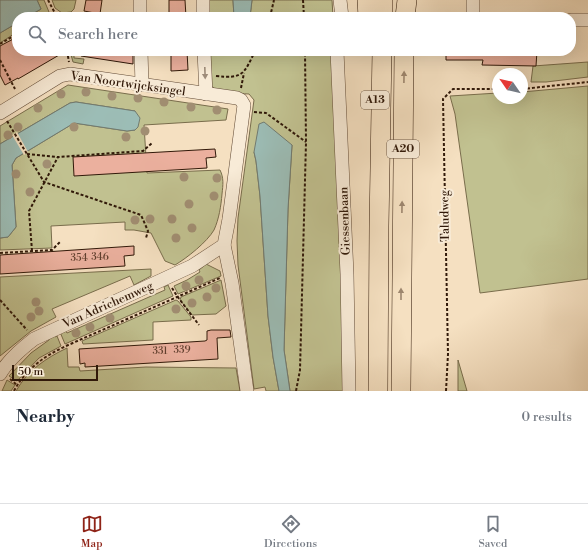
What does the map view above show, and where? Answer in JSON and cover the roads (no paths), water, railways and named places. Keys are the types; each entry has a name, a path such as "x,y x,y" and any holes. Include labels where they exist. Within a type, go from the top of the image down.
{"highway":[{"path":"367,0 368,12"},
{"path":"383,0 383,12"},
{"path":"405,12 406,0"},
{"name":"A13","path":"371,56 380,148"},
{"name":"A20","path":"378,391 382,56"},
{"name":"A20","path":"400,391 404,56"}],"street":[{"path":"140,0 140,12"},
{"path":"203,0 203,12"},
{"path":"333,0 334,12"},
{"path":"340,0 341,12"},
{"path":"473,0 473,12"},
{"path":"576,20 588,20"},
{"path":"141,56 142,85"},
{"path":"204,56 206,94"},
{"name":"Giessenbaan","path":"337,56 347,266 355,391"},
{"name":"Giessenbaan","path":"345,56 348,90 352,353 349,391"},
{"name":"Van Noortwijcksingel","path":"0,113 60,76 70,74 206,94 241,103 230,219 224,245"},
{"path":"224,245 230,273 247,391"},
{"name":"Van Adrichemweg","path":"0,373 21,349 34,339 192,266 224,245"}],"water":[{"path":"0,0 37,0 41,9 36,12 12,12 12,26 0,33"},
{"path":"233,0 252,0 251,12 234,12"},
{"path":"76,102 135,111 140,118 138,127 135,130 127,131 74,123 16,158 12,165 16,227 8,237 0,238 0,144 70,103"},
{"path":"264,122 292,145 288,209 284,350 290,391 279,391 268,316 260,196 254,152 259,124"}]}
